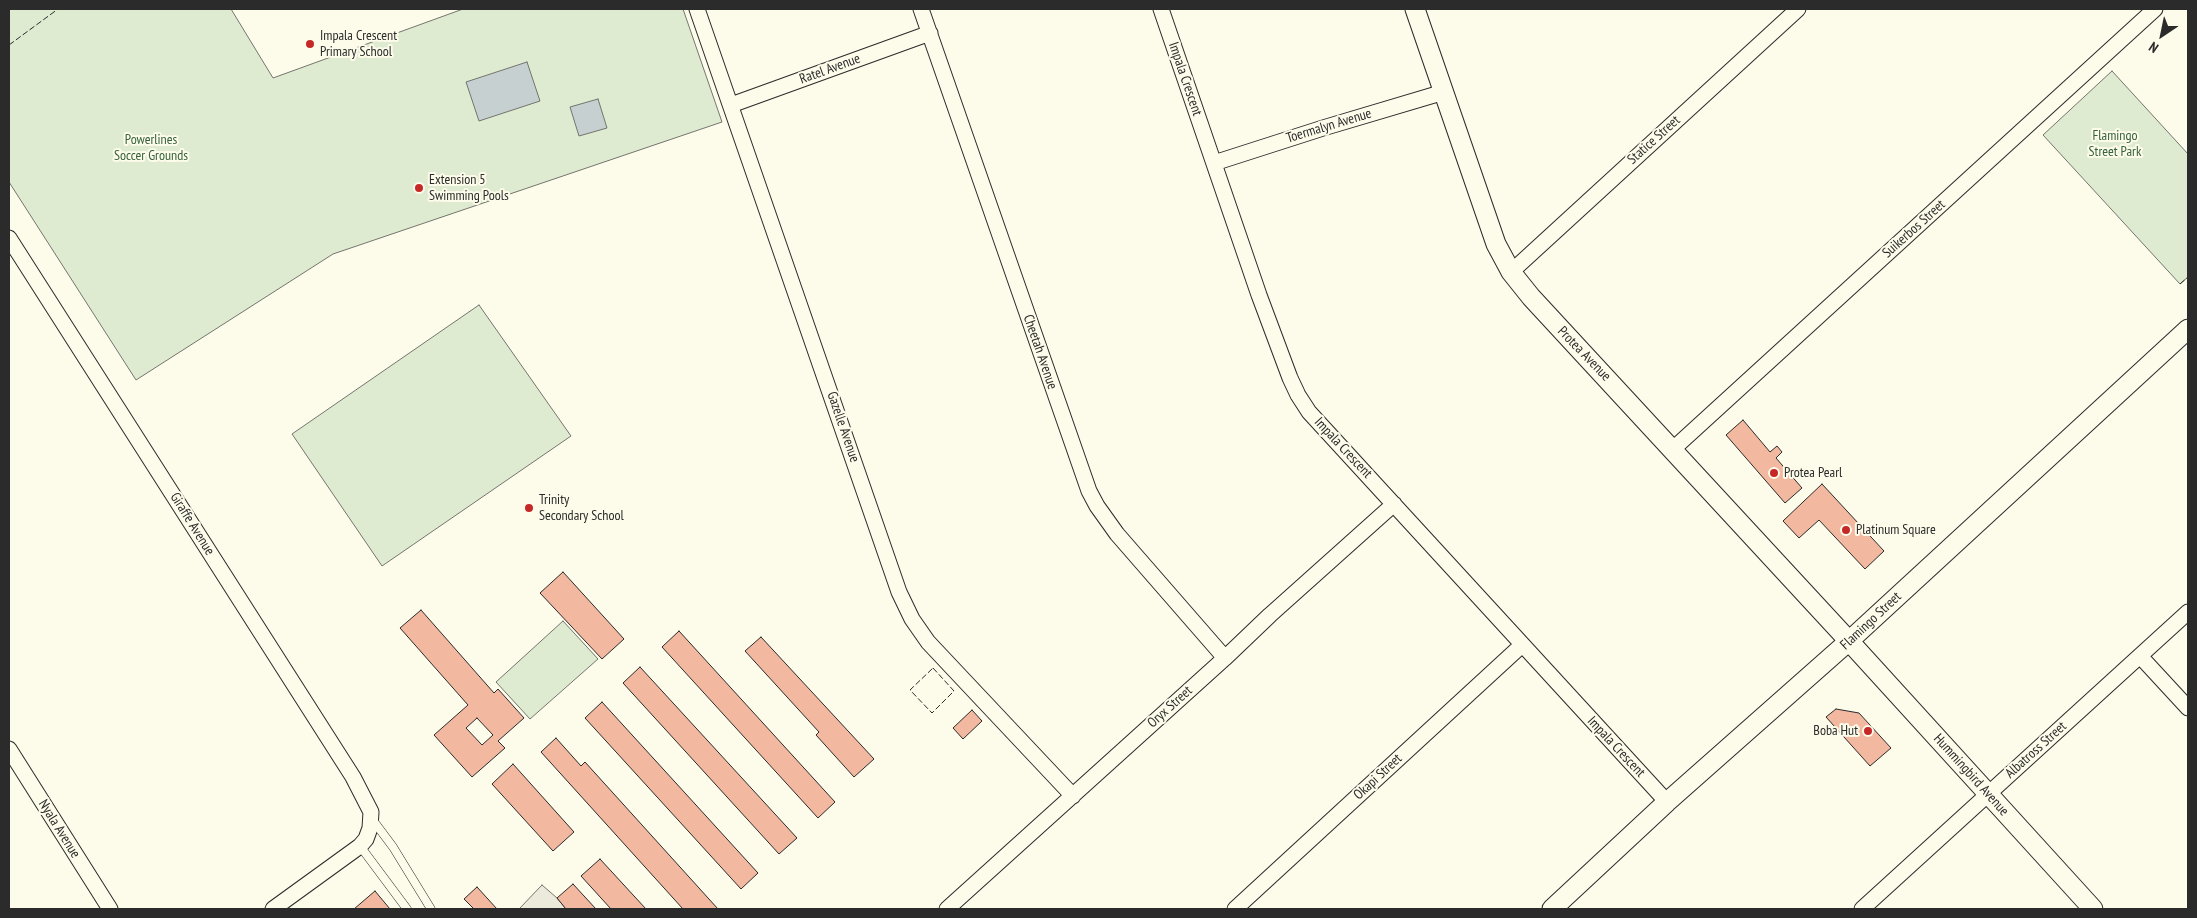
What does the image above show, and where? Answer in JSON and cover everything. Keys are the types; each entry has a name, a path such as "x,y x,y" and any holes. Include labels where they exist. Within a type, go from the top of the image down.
{"street":[{"name":"Gazelle Avenue","path":"697,9 899,592 912,618 928,642 1073,796"},
{"name":"Cheetah Avenue","path":"921,9 1089,491 1117,534 1225,658"},
{"name":"Impala Crescent","path":"1161,9 1259,296 1298,396 1309,412 1667,802"},
{"name":"Protea Avenue","path":"1415,9 1496,244 1511,272 1531,297 1849,641"},
{"name":"Statice Street","path":"1511,272 1798,9"},
{"name":"Suikerbos Street","path":"1672,450 2156,9"},
{"name":"Ratel Avenue","path":"731,105 930,33"},
{"name":"Toermalyn Avenue","path":"1214,163 1444,92"},
{"name":"Giraffe Avenue","path":"9,238 353,777 371,815"},
{"name":"Flamingo Street","path":"1552,909 1667,802 1776,708 2188,329"},
{"name":"Oryx Street","path":"947,909 1394,504"},
{"name":"Albatross Street","path":"1862,909 2188,612"},
{"name":"Hummingbird Avenue","path":"1849,641 2093,909"},
{"name":"Okapi Street","path":"1235,909 1522,645"},
{"path":"2140,656 2188,708"},
{"name":"Nyala Avenue","path":"9,749 110,909"},
{"path":"273,909 360,846 366,839 371,815"}],"lane":[{"path":"371,815 431,909"},
{"path":"360,846 408,909"}],"green space":[{"name":"Powerlines Soccer Grounds","path":"9,9 231,9 273,78 463,9 683,9 722,122 333,254 136,380 9,182"},
{"name":"Flamingo Street Park","path":"2112,71 2188,154 2188,277 2180,284 2043,135"},
{"path":"479,305 571,436 382,566 292,434"},
{"path":"563,621 598,659 530,719 496,682"}],"shaded area":[{"path":"527,62 540,101 479,121 466,82"},
{"path":"598,99 607,128 579,136 570,107"},
{"path":"542,885 557,898 566,909 519,909"}],"building":[{"name":"Protea Pearl","path":"1743,420 1770,452 1777,446 1782,452 1776,458 1802,488 1785,503 1726,435"},
{"name":"Platinum Square","path":"1822,484 1884,551 1865,569 1819,520 1799,538 1783,521"},
{"path":"563,572 624,639 602,659 540,593"},
{"path":"421,610 494,693 498,689 524,718 498,741 505,748 472,777 434,735 468,705 400,628","holes":["477,718 493,735 482,745 466,728"]},
{"path":"679,631 835,802 818,818 662,647"},
{"path":"761,637 874,759 854,777 816,735 819,732 745,651"},
{"path":"640,667 797,838 779,854 623,683"},
{"path":"602,702 758,873 741,889 585,718"},
{"path":"1836,709 1859,713 1891,748 1870,766 1826,717"},
{"path":"972,710 982,721 963,739 953,728"},
{"path":"556,738 581,766 585,762 718,909 683,909 541,752"},
{"path":"513,764 574,832 553,851 492,784"},
{"path":"600,859 646,909 611,909 581,876"},
{"path":"573,884 596,909 566,909 557,898"},
{"path":"477,887 497,909 474,909 464,899"},
{"path":"375,891 390,909 354,909"}],"fence":[{"path":"9,45 58,9"},
{"path":"2180,284 2188,277"},
{"path":"933,668 954,691 932,713 910,690 933,668"}],"place":[{"name":"Impala Crescent Primary School","path":"310,44"},
{"name":"Extension 5 Swimming Pools","path":"419,188"},
{"name":"Protea Pearl","path":"1774,473"},
{"name":"Trinity Secondary School","path":"529,508"},
{"name":"Platinum Square","path":"1846,530"},
{"name":"Boba Hut","path":"1868,731"}]}
